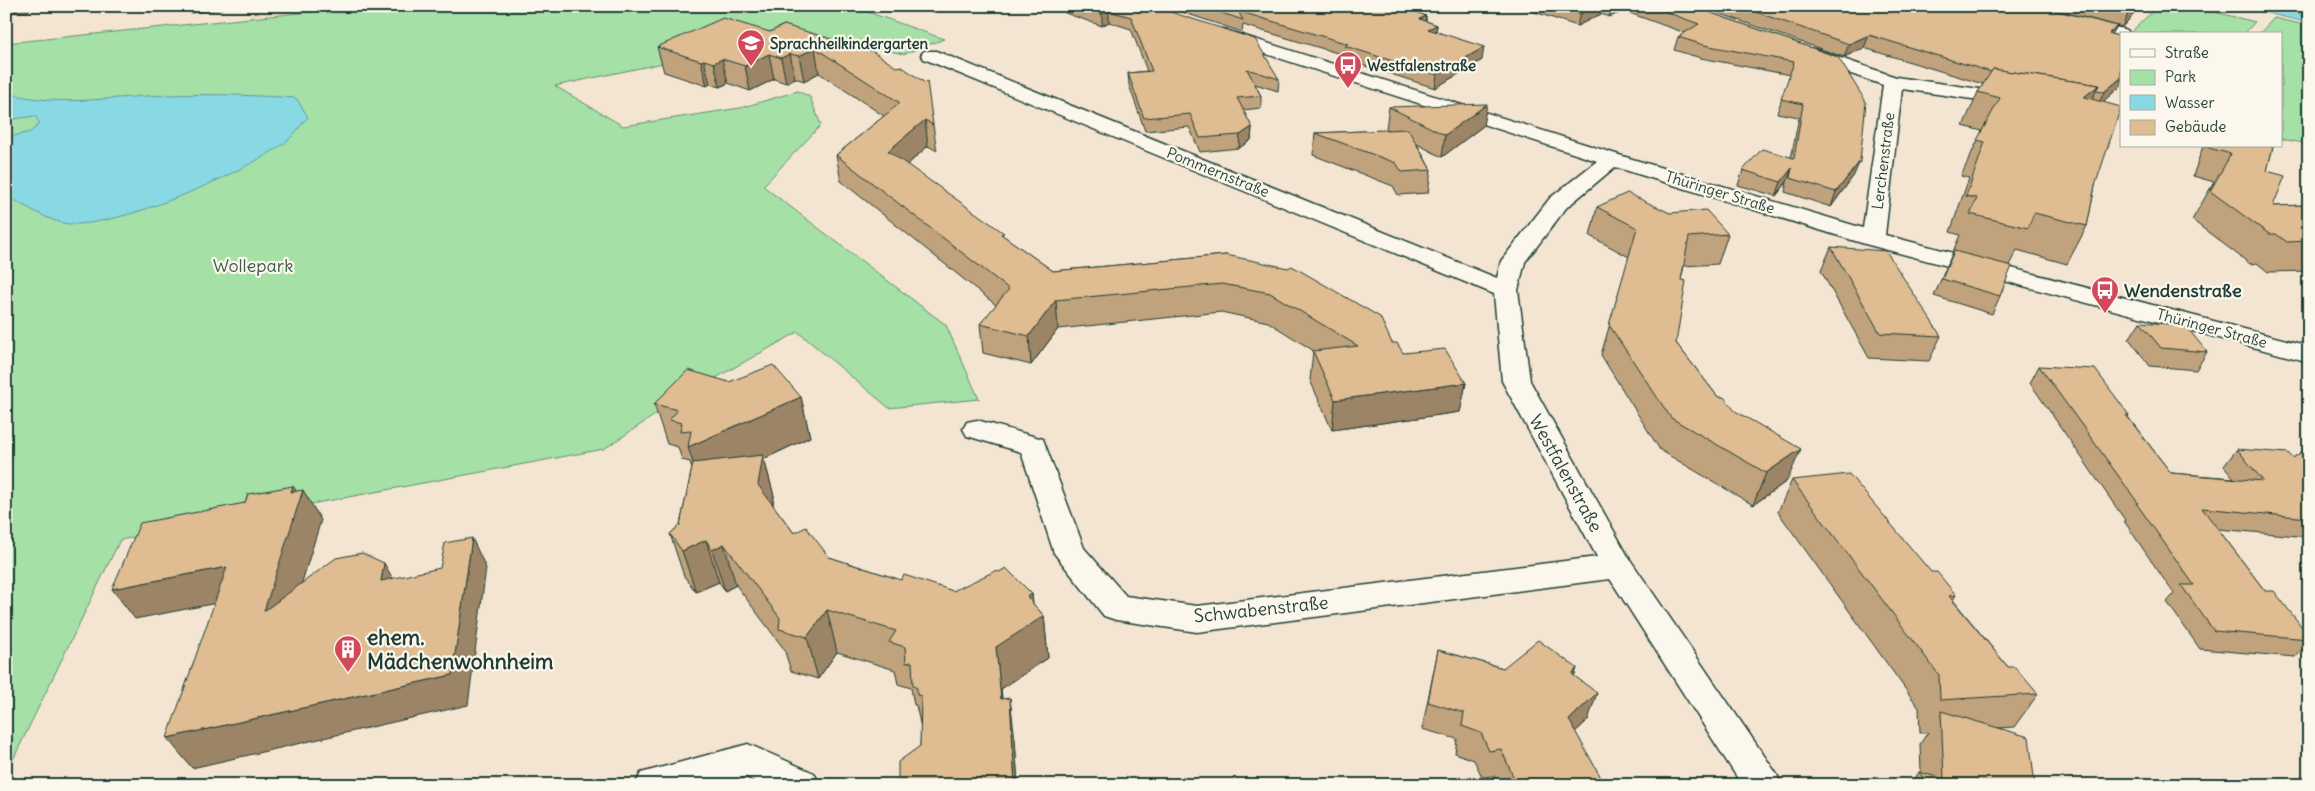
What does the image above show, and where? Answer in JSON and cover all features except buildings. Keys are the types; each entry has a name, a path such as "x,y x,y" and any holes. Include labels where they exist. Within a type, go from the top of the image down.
{"street":[{"path":"2009,6 2120,34"},
{"name":"Thüringer Straße","path":"1204,28 1612,159 1873,239 2309,354"},
{"path":"1790,46 1893,82 2033,102"},
{"name":"Pommernstraße","path":"930,55 1506,290"},
{"name":"Lerchenstraße","path":"1873,239 1893,82"},
{"name":"Westfalenstraße","path":"1612,159 1558,203 1513,261 1506,290 1516,381 1618,566 1763,785"},
{"name":"Schwabenstraße","path":"977,429 1033,446 1070,553 1116,608 1197,618 1618,566"},
{"path":"654,785 748,760 801,785"}],"shaded area":[{"path":"255,6 344,6 249,17"}],"green space":[{"name":"Wollepark","path":"368,6 851,6 944,39 904,54 854,44 802,45 668,62 555,86 623,126 740,108 798,91 810,97 821,125 763,186 946,325 979,399 889,408 798,332 685,395 604,449 120,540 6,774 6,43"},
{"path":"2158,6 2191,6 2255,22 2246,32 2131,32"},
{"path":"2274,18 2309,26 2309,144 2282,139 2282,32 2261,32"}],"water":[{"path":"2237,6 2266,6 2309,16 2309,23"},
{"path":"6,93 25,97 60,100 184,95 241,95 296,98 308,117 282,145 209,184 148,208 118,217 91,223 69,224 45,217 6,196 6,138 30,132 40,124 35,116 6,120"}],"place":[{"name":"Sprachheilkindergarten","path":"751,67"},
{"name":"Westfalenstraße","path":"1348,89"},
{"name":"Wendenstraße","path":"2105,314"},
{"name":"ehem. Mädchenwohnheim","path":"348,673"}]}
